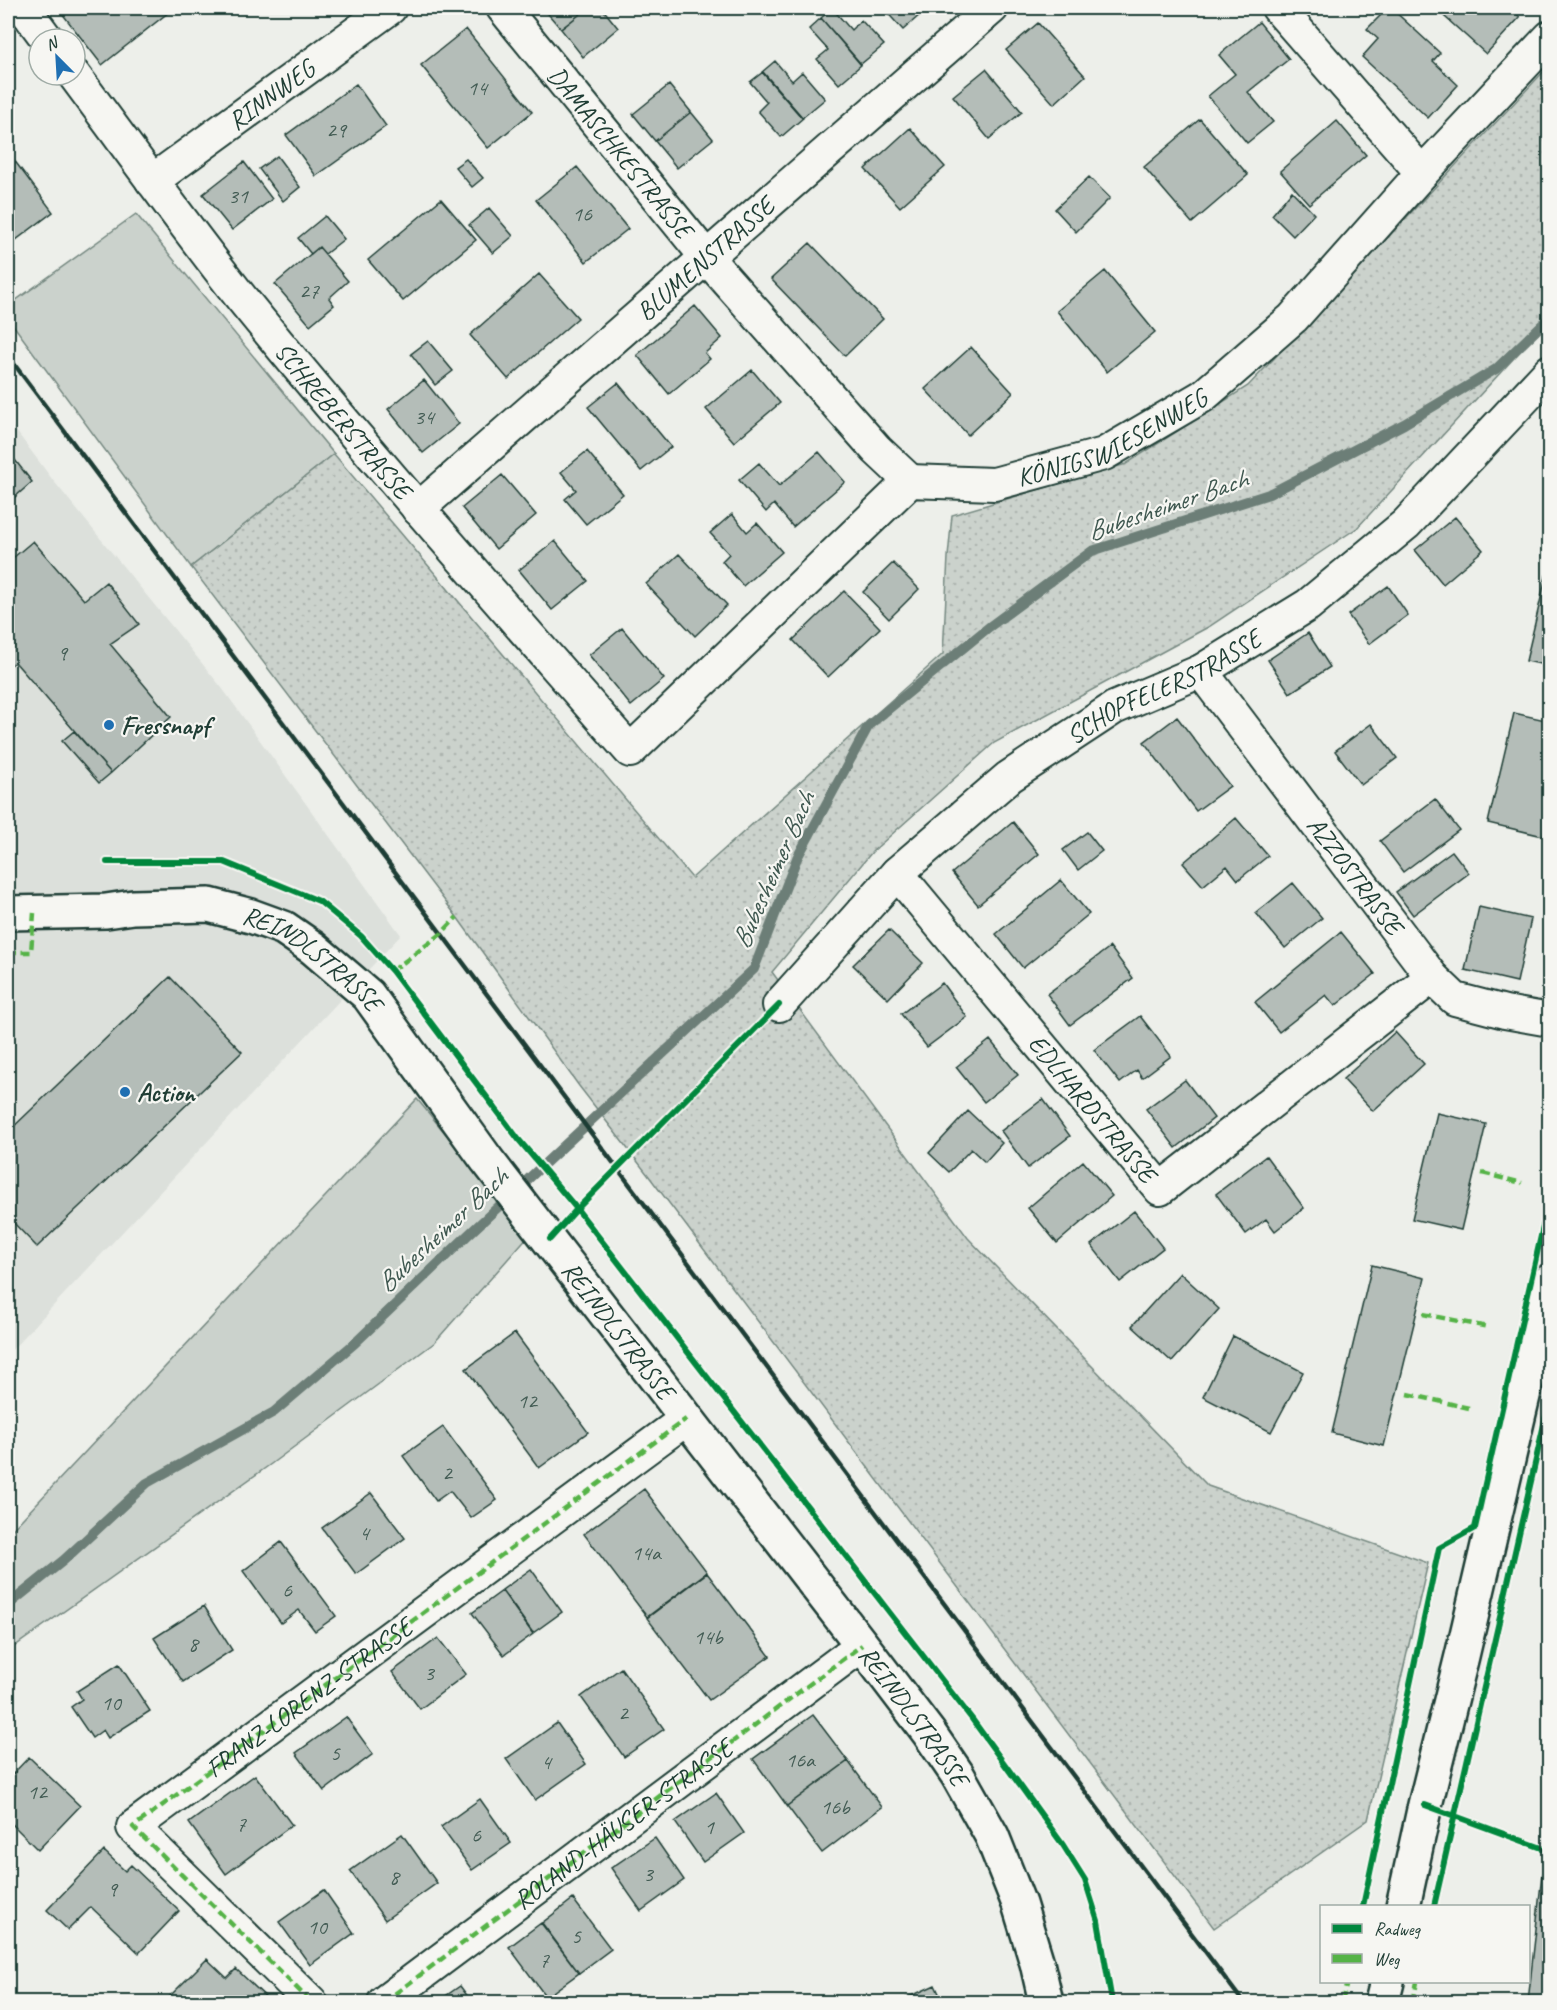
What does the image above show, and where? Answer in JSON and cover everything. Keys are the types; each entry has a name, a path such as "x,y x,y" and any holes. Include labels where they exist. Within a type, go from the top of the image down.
{"street":[{"path":"24,8 38,27"},
{"name":"RINNWEG","path":"152,181 390,8"},
{"name":"DAMASCHKESTRASSE","path":"503,8 707,258 877,450 910,481"},
{"name":"BLUMENSTRASSE","path":"418,509 992,8"},
{"path":"1278,8 1422,173"},
{"name":"KÖNIGSWIESENWEG","path":"910,481 994,484 1104,454 1203,396 1293,318 1422,173 1550,37"},
{"name":"SCHREBERSTRASSE","path":"83,87 243,299 418,509 630,751 910,481"},
{"name":"SCHOPFELERSTRASSE","path":"779,1005 897,873 1009,777 1114,708 1201,671 1308,605 1406,524 1550,371"},
{"name":"AZZOSTRASSE","path":"1201,671 1432,977 1455,999 1505,1012 1550,1020"},
{"name":"EDLHARDSTRASSE","path":"897,873 1160,1189 1432,977"},
{"name":"REINDLSTRASSE","path":"8,913 106,911 133,907 209,905 284,928 313,948 368,995 488,1160 929,1732 992,1836 1019,1904 1046,2002"},
{"path":"1403,1905 1550,1281"},
{"name":"FRANZ-LORENZ-STRASSE","path":"311,2002 133,1827 686,1419"},
{"name":"ROLAND-HÄUSER-STRASSE","path":"384,2002 862,1645"},
{"path":"1382,2002 1387,1983"}],"shaded area":[{"path":"1549,66 1549,320 1357,528 1210,626 994,743 872,852 772,972 968,1238 1208,1486 1428,1563 1368,1820 1214,1928 579,1086 457,917 191,567 334,454 692,878 943,654 952,515 1126,464 1248,386"},
{"path":"136,214 334,454 191,567 8,318 8,306"},
{"path":"8,420 52,479 222,688 401,935 8,1354"},
{"path":"417,1099 529,1235 434,1343 271,1464 8,1651 8,1534"}],"building":[{"path":"58,8 174,8 102,65 87,46 87,27 73,27"},
{"path":"543,8 588,8 561,29"},
{"path":"588,8 602,8 618,28 583,57 561,29"},
{"path":"832,8 851,30 861,20 884,45 861,64 821,18"},
{"path":"883,8 916,8 921,14 903,30"},
{"path":"916,8 929,8 921,14"},
{"path":"1388,8 1391,8 1440,53 1433,61 1458,85 1428,118 1362,57 1378,39 1367,29"},
{"path":"1435,8 1509,8 1520,17 1486,54"},
{"path":"821,18 861,65 839,84 817,59 828,50 809,29"},
{"path":"1259,22 1289,59 1248,92 1273,122 1247,143 1208,96 1235,74 1219,55"},
{"path":"1038,23 1085,76 1054,104 1006,50"},
{"path":"466,29 532,112 488,148 421,65"},
{"path":"775,61 792,81 802,72 825,99 802,118 762,72"},
{"path":"986,69 1022,112 989,139 953,96"},
{"path":"763,72 803,118 781,137 758,111 767,102 750,82"},
{"path":"356,84 386,126 316,176 286,135"},
{"path":"669,85 691,112 655,141 633,114"},
{"path":"691,112 713,139 677,168 655,141"},
{"path":"1200,119 1248,175 1192,223 1144,167"},
{"path":"1337,121 1366,155 1309,204 1280,171"},
{"path":"910,128 945,167 900,207 865,169"},
{"path":"8,152 53,212 8,246"},
{"path":"277,156 300,187 283,201 259,169"},
{"path":"466,159 483,178 472,187 455,167"},
{"path":"244,162 272,199 232,230 203,194"},
{"path":"577,167 628,229 586,262 536,200"},
{"path":"1089,177 1110,198 1076,232 1055,209"},
{"path":"1292,191 1314,214 1293,236 1272,215"},
{"path":"441,199 476,240 403,301 368,260"},
{"path":"489,208 513,236 493,253 469,225"},
{"path":"325,216 344,239 325,254 319,247 311,254 298,238"},
{"path":"810,243 883,319 845,356 771,279"},
{"path":"319,247 348,281 329,298 334,305 310,325 275,284"},
{"path":"1105,271 1155,332 1107,372 1057,311"},
{"path":"539,274 578,318 508,379 470,335"},
{"path":"695,306 722,338 705,353 710,359 669,394 637,355"},
{"path":"428,341 453,371 435,385 411,354"},
{"path":"971,347 1013,393 968,435 925,389"},
{"path":"752,370 780,403 734,442 706,409"},
{"path":"424,380 459,424 423,453 388,409"},
{"path":"618,383 671,447 641,471 588,407"},
{"path":"8,451 32,482 8,503"},
{"path":"587,451 623,494 586,524 565,499 576,490 561,472"},
{"path":"819,452 845,482 793,527 774,504 766,512 739,480 759,463 779,486"},
{"path":"1550,470 1550,499 1543,497"},
{"path":"502,475 536,515 496,549 462,508"},
{"path":"732,514 747,532 757,523 782,552 743,586 722,561 729,554 710,533"},
{"path":"1455,517 1483,550 1443,584 1415,550"},
{"path":"33,541 84,600 106,582 139,624 110,644 171,717 111,773 15,662 8,667 8,562"},
{"path":"555,541 588,581 552,610 519,570"},
{"path":"679,554 727,605 695,636 646,584"},
{"path":"1550,560 1550,666 1526,661"},
{"path":"893,563 919,589 889,619 863,592"},
{"path":"1388,586 1408,615 1369,644 1348,615"},
{"path":"844,591 880,628 828,677 793,640"},
{"path":"622,628 664,679 631,706 589,655"},
{"path":"1308,633 1330,667 1290,693 1268,660"},
{"path":"1514,713 1550,721 1550,809 1543,836 1488,823"},
{"path":"1177,717 1230,786 1196,811 1144,742"},
{"path":"1371,724 1397,758 1361,785 1335,751"},
{"path":"74,731 111,773 99,783 62,741"},
{"path":"1435,799 1459,830 1403,872 1380,841"},
{"path":"1236,818 1268,856 1238,880 1227,866 1203,886 1183,863"},
{"path":"1013,822 1039,854 978,905 952,873"},
{"path":"1087,832 1102,851 1078,870 1063,850"},
{"path":"1452,851 1469,873 1413,915 1396,892"},
{"path":"1061,880 1089,914 1023,968 996,934"},
{"path":"1293,883 1322,918 1285,948 1256,913"},
{"path":"1479,907 1531,919 1517,982 1465,970"},
{"path":"889,930 923,963 888,999 853,965"},
{"path":"1341,932 1375,974 1335,1006 1326,995 1279,1032 1255,1002"},
{"path":"1110,947 1133,978 1070,1025 1047,994"},
{"name":"Action","path":"170,977 242,1052 37,1247 8,1217 8,1132"},
{"path":"942,983 967,1017 927,1047 901,1014"},
{"path":"1140,1016 1171,1056 1142,1078 1137,1070 1120,1083 1094,1050"},
{"path":"1395,1032 1424,1064 1373,1111 1343,1079"},
{"path":"990,1040 1018,1075 984,1102 956,1067"},
{"path":"1185,1080 1214,1118 1176,1148 1146,1109"},
{"path":"1043,1099 1070,1136 1028,1168 1001,1131"},
{"path":"968,1111 1002,1143 985,1162 971,1149 949,1172 929,1153"},
{"path":"1437,1113 1486,1124 1461,1230 1412,1219"},
{"path":"1266,1156 1304,1208 1275,1231 1266,1219 1246,1234 1216,1194"},
{"path":"1083,1161 1112,1196 1057,1243 1028,1208"},
{"path":"1134,1211 1163,1248 1120,1282 1091,1245"},
{"path":"1372,1265 1425,1278 1384,1446 1332,1433"},
{"path":"1180,1273 1219,1309 1172,1362 1132,1326"},
{"path":"515,1333 588,1432 539,1468 466,1369"},
{"path":"1233,1336 1303,1372 1271,1432 1203,1397"},
{"path":"443,1427 497,1500 471,1518 450,1491 436,1501 403,1456"},
{"path":"644,1489 707,1572 647,1617 584,1534"},
{"path":"371,1493 405,1538 356,1574 322,1528"},
{"path":"281,1542 336,1616 315,1631 299,1610 281,1623 243,1571"},
{"path":"531,1569 562,1612 533,1633 502,1590"},
{"path":"707,1573 770,1656 709,1700 647,1618"},
{"path":"502,1591 533,1634 504,1655 472,1613"},
{"path":"204,1606 232,1650 183,1682 154,1638"},
{"path":"438,1638 466,1674 420,1709 392,1672"},
{"path":"119,1664 150,1711 108,1738 103,1730 92,1738 71,1707 82,1699 77,1691"},
{"path":"621,1668 664,1729 624,1757 581,1697"},
{"path":"813,1715 848,1761 787,1806 753,1759"},
{"path":"346,1717 373,1754 324,1791 296,1753"},
{"path":"557,1723 586,1764 535,1800 506,1759"},
{"path":"29,1757 80,1806 38,1850 8,1820 8,1779"},
{"path":"848,1761 882,1807 822,1853 787,1806"},
{"path":"255,1775 292,1825 226,1874 189,1823"},
{"path":"716,1793 744,1833 703,1862 675,1822"},
{"path":"480,1799 511,1843 472,1870 441,1827"},
{"path":"402,1834 437,1883 385,1920 350,1871"},
{"path":"655,1838 684,1880 641,1911 611,1868"},
{"path":"104,1851 125,1871 131,1865 179,1911 139,1953 91,1907 68,1930 47,1910"},
{"path":"1542,1874 1550,1875 1550,2002 1528,2002"},
{"path":"324,1890 354,1933 310,1965 279,1922"},
{"path":"573,1899 611,1949 579,1973 542,1923"},
{"path":"541,1923 579,1973 546,1997 509,1947"},
{"path":"207,1959 227,1978 236,1969 271,2002 164,2002"},
{"path":"935,1985 943,2002 898,2002"},
{"path":"460,1986 472,2002 437,2002"}],"waterway":[{"name":"Bubesheimer Bach","path":"8,1605 64,1560 147,1483 274,1412 355,1343 754,969 797,858 869,725 989,627 1092,551 1269,494 1404,424 1496,369 1550,317"}],"railway":[{"path":"8,356 1243,2002"}],"marked path":[{"path":"8,952 31,952 34,913"},
{"path":"392,971 441,934 457,917"},
{"path":"1482,1173 1522,1183"},
{"path":"1423,1314 1488,1327"},
{"path":"1408,1394 1469,1408"},
{"path":"311,2002 133,1827 686,1419"},
{"path":"384,2002 862,1645"},
{"path":"1342,2002 1347,1983"},
{"path":"1413,2002 1417,1983"}],"cycle path":[{"path":"107,862 224,862 319,901 361,936 392,971 519,1140 577,1209 972,1719 1063,1845 1085,1880 1098,1921 1112,2002"},
{"path":"550,1239 779,1005"},
{"path":"1363,1905 1439,1548 1475,1528 1550,1196"},
{"path":"1434,1905 1550,1398"},
{"path":"1425,1805 1550,1851"}],"place":[{"name":"Fressnapf","path":"109,725"},
{"name":"Action","path":"125,1092"}]}
